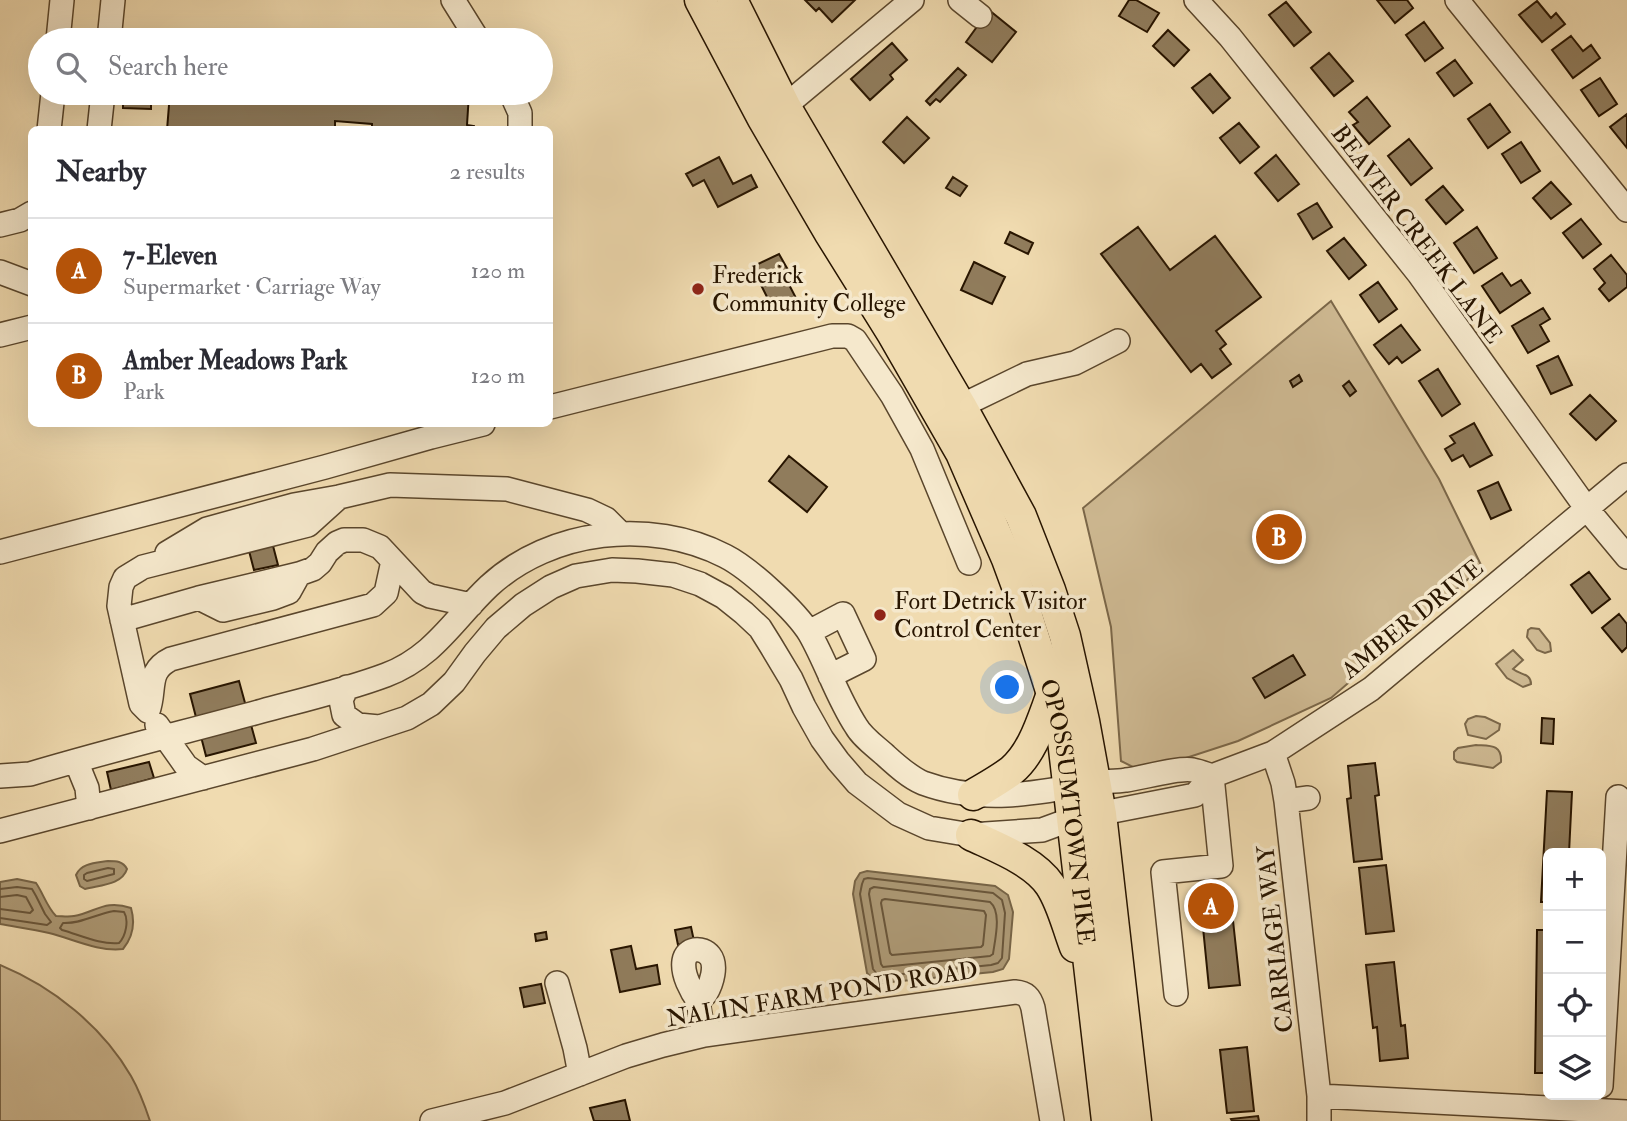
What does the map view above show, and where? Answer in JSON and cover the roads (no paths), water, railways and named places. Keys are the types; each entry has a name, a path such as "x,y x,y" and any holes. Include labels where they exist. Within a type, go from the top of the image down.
{"main road":[{"name":"OPOSSUMTOWN PIKE","path":"701,0 763,119 961,453 1007,559 1052,694 1063,740 1082,785 1101,814 1136,1121"},
{"name":"OPOSSUMTOWN PIKE","path":"732,0 785,106 961,405 1021,516 1050,590 1065,636 1084,721 1082,785 1072,820 1107,1121"},
{"path":"973,795 1012,770 1023,758 1052,694"},
{"path":"971,835 1022,860 1049,884 1059,903 1092,995"}],"street":[{"path":"59,28 62,0"},
{"path":"110,28 113,0"},
{"path":"453,0 470,28"},
{"path":"785,106 912,0"},
{"path":"960,0 980,16"},
{"name":"BEAVER CREEK LANE","path":"1196,0 1230,37 1419,274 1587,509 1627,557"},
{"path":"1457,0 1627,210"},
{"path":"49,126 52,105"},
{"path":"99,126 102,105"},
{"path":"516,105 520,113 520,126"},
{"path":"0,225 28,215"},
{"path":"0,272 28,282"},
{"path":"0,335 28,328"},
{"path":"553,406 832,335 848,335 855,340 884,384 922,449 969,563"},
{"path":"961,405 1027,374 1075,363 1118,341"},
{"path":"0,552 471,427"},
{"name":"AMBER DRIVE","path":"0,831 313,749 407,718 431,704 454,682 496,628 523,605 551,587 576,576 612,570 673,575 700,584 724,597 760,628 778,671 821,739 857,783 898,814 929,828 971,835 1042,830 1072,820 1195,795 1212,776 1273,753 1371,689 1627,475"},
{"path":"203,778 186,766 141,704 118,606 125,578 143,567 308,525 339,497 390,485 507,489 587,510 606,519 621,533"},
{"name":"AMBER DRIVE","path":"0,776 30,774 387,674 407,665 435,645 487,588 506,572 565,543 589,536 621,533 662,536 699,544 728,557 749,572 788,607 814,642 857,730 898,767 919,781 944,790 973,795 1021,796 1190,769 1212,776"},
{"path":"122,620 200,598 223,610 273,598 289,592 299,575 313,569 327,552 344,540 363,540 380,547 422,592 471,606"},
{"path":"148,711 152,700 152,683 158,667 163,663 373,605 386,593 393,561"},
{"path":"778,671 843,614 864,659 830,676"},
{"path":"347,687 341,700 344,715 358,725 382,727"},
{"name":"CARRIAGE WAY","path":"1273,753 1283,783 1297,800 1325,1054 1319,1096 1319,1121"},
{"path":"76,761 87,788 89,808"},
{"path":"1176,995 1163,872 1221,866 1212,776"},
{"path":"1604,1037 1618,797"},
{"path":"557,983 580,1074"},
{"name":"NALIN FARM POND ROAD","path":"432,1121 508,1112 580,1074 626,1056 704,1035 1001,993 1023,993 1030,998 1033,1008 1052,1121"},
{"path":"699,1002 704,1035"},
{"path":"1319,1096 1600,1103 1627,1112"}],"water":[{"path":"108,861 119,862 125,866 127,869 120,878 110,884 85,889 80,886 76,875 81,868"},
{"path":"867,871 995,886 1008,895 1013,912 1009,959 1003,969 881,983 873,980 867,973 853,894 855,881 860,873"},
{"path":"17,879 36,883 56,916 74,916 114,905 131,908 133,919 129,940 123,949 104,949 49,933 0,924 0,882"}],"place":[{"name":"Frederick Community College","path":"698,289"},
{"name":"Amber Meadows Park","path":"1279,537"},
{"name":"Fort Detrick Visitor Control Center","path":"880,615"},
{"name":"7-Eleven","path":"1211,906"}]}
